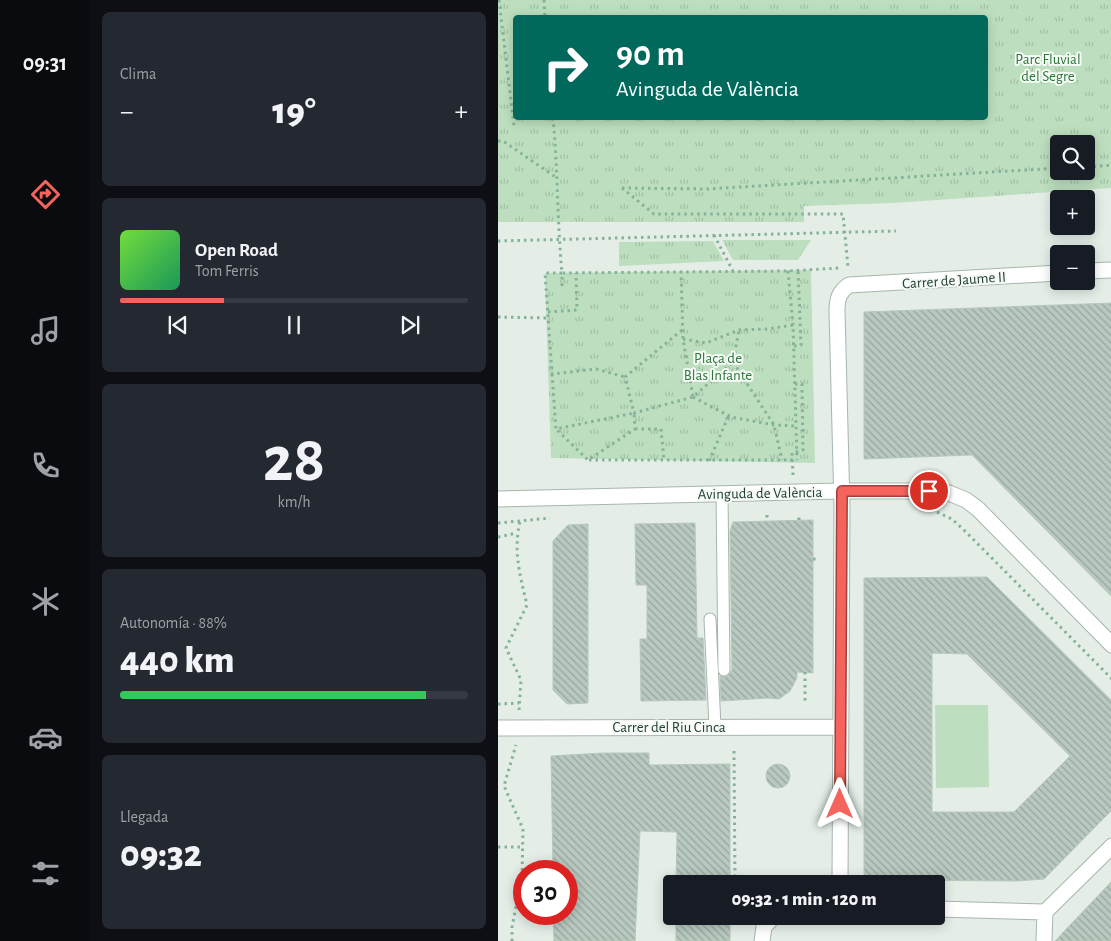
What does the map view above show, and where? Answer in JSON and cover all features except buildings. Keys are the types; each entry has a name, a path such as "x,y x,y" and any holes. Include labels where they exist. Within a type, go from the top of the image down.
{"street":[{"path":"1095,271 1112,270"},
{"name":"Carrer de Jaume II","path":"849,285 1050,274"},
{"path":"840,875 842,491 837,303 842,290 849,285"},
{"name":"Avinguda de València","path":"498,499 842,491 929,491 949,493 966,500 978,509 1112,644"},
{"name":"Carrer del Riu Cinca","path":"498,728 840,727"},
{"path":"1044,941 1045,912 1112,846"},
{"path":"945,910 1045,912"},
{"path":"762,941 766,925"}],"lane":[{"path":"722,494 724,670"},
{"path":"710,619 715,727"}],"path":[{"path":"499,0 513,118"},
{"path":"544,0 545,15"},
{"path":"513,120 514,126"},
{"path":"553,120 557,159 562,286"},
{"path":"500,141 558,178"},
{"path":"1095,166 1112,165"},
{"path":"849,285 843,214 654,214 622,188 707,189 1050,169"},
{"path":"498,241 896,231"},
{"path":"714,235 733,271"},
{"path":"788,271 793,324 797,460 588,460 556,429 546,273 788,271 848,268"},
{"path":"794,346 801,345 798,270"},
{"path":"682,271 682,330 693,397"},
{"path":"548,312 577,310 576,273"},
{"path":"498,317 548,318"},
{"path":"683,339 706,343 739,330 767,329 793,324"},
{"path":"625,377 682,330"},
{"path":"556,429 634,413 693,397 733,362 739,330"},
{"path":"733,362 774,425 782,460"},
{"path":"552,374 596,368 625,377"},
{"path":"625,377 634,413 635,429"},
{"path":"793,478 792,453 804,450 802,384 795,384"},
{"path":"693,397 729,415 774,425 796,426"},
{"path":"709,461 729,415"},
{"path":"588,460 635,429 661,429 664,460"},
{"path":"767,515 767,521"},
{"path":"799,515 799,520"},
{"path":"518,718 521,680 506,648 527,605 518,567 516,539 520,521"},
{"path":"498,537 517,533"},
{"path":"805,672 805,704"},
{"path":"498,704 519,703"},
{"path":"512,941 512,928 522,877 522,829 504,786 518,739"},
{"path":"734,751 735,875"},
{"path":"498,848 522,847"}],"green space":[{"name":"Parc Fluvial del Segre","path":"498,0 1111,0 1111,188 1050,190 1050,192 893,203 804,206 804,222 498,222"},
{"path":"722,240 811,240 798,260 733,260"},
{"path":"713,241 724,261 619,266 619,242"},
{"name":"Plaça de Blas Infante","path":"811,270 815,463 551,458 545,273"},
{"path":"935,705 988,705 989,787 936,788"}],"route":[{"path":"840,804 842,491 929,491"}]}
